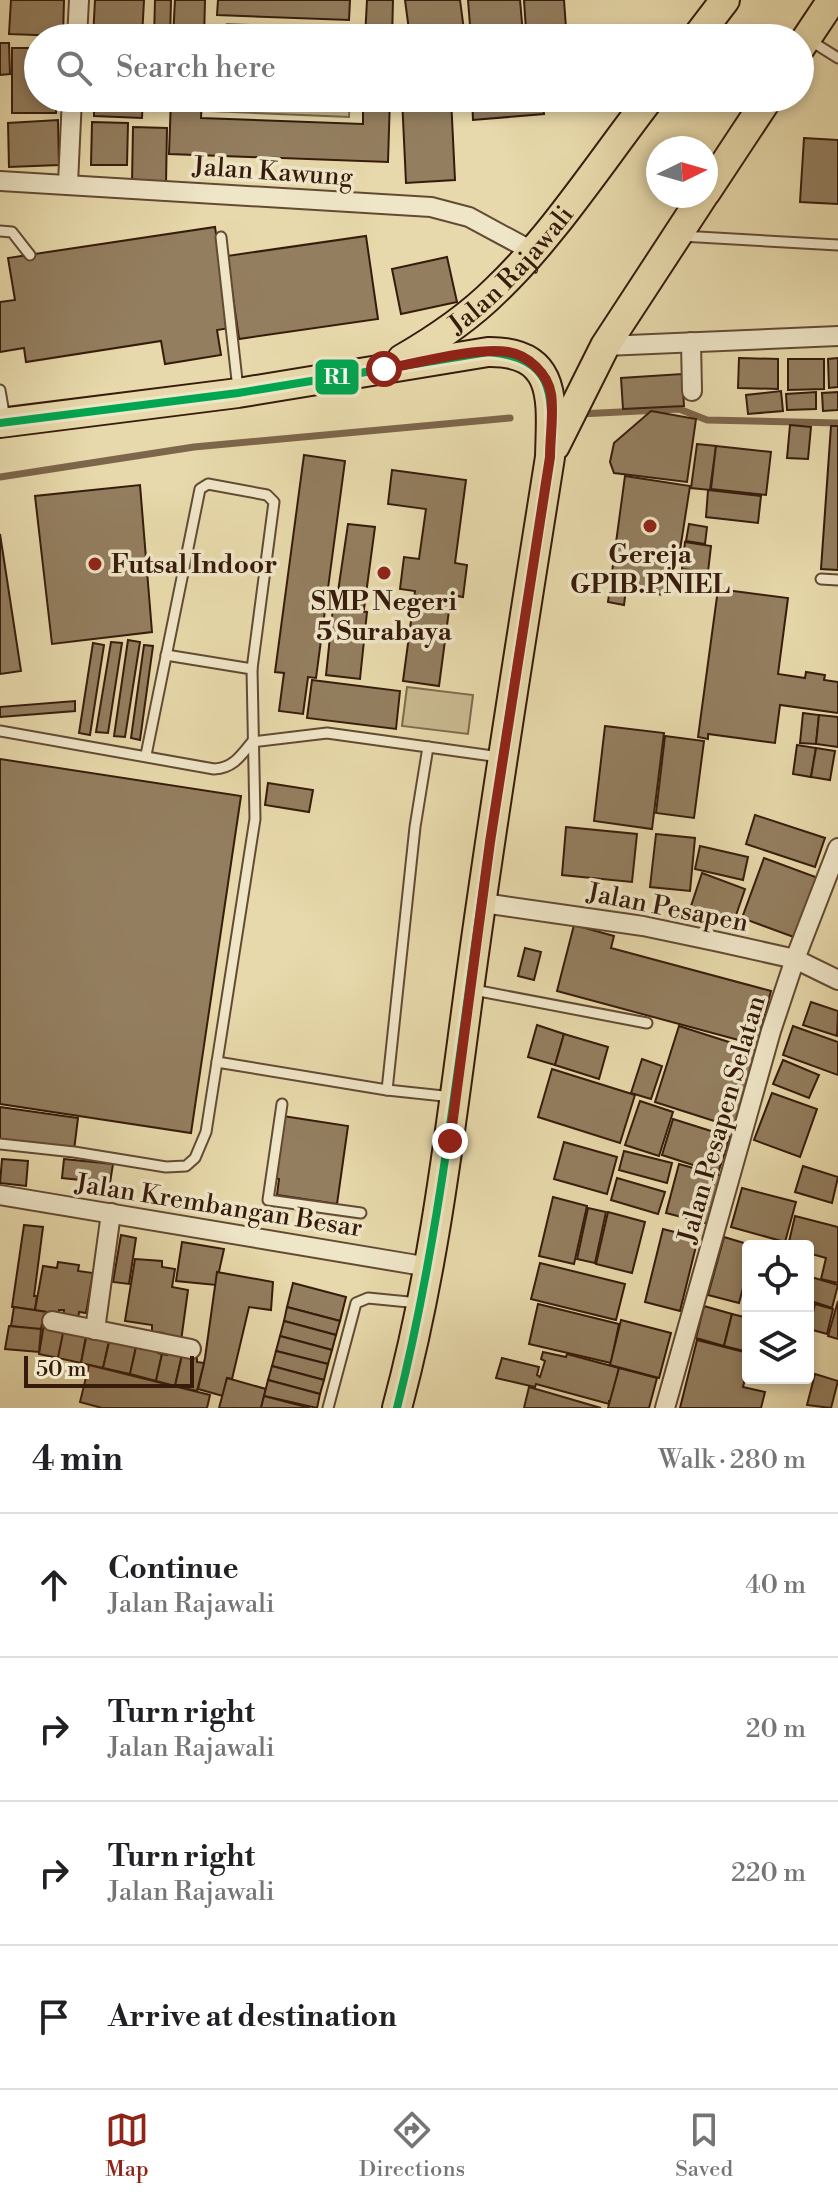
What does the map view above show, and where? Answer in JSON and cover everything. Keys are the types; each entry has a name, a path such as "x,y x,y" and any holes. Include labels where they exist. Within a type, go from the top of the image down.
{"main road":[{"path":"707,24 725,0"},
{"path":"814,27 832,0"},
{"name":"Jalan Rajawali","path":"384,369 430,343 495,291 532,251 639,112"},
{"name":"Jalan Rajawali","path":"718,174 759,112"},
{"name":"Jalan Rajawali","path":"550,457 605,346 696,208"},
{"name":"Jalan Rajawali","path":"384,369 488,352 519,355 530,361 548,384 551,395 550,457 469,990 457,1097 415,1341 397,1408"},
{"path":"3,422 238,393 384,369"}],"street":[{"path":"78,24 79,0"},
{"path":"68,183 71,112"},
{"name":"Jalan Kawung","path":"0,181 431,207 469,217 532,251"},
{"path":"605,346 838,336"},
{"path":"691,342 692,391"},
{"name":"Jalan Pesapen Selatan","path":"665,1408 771,1031 838,848"},
{"name":"Jalan Pesapen","path":"483,903 643,926 795,959 838,980"},
{"name":"Jalan Krembangan Besar","path":"0,1195 429,1267"},
{"path":"95,1330 111,1213"},
{"path":"52,1321 191,1349"}],"lane":[{"path":"814,48 838,58"},
{"path":"0,231 12,232 30,255"},
{"path":"678,235 838,245"},
{"path":"221,237 238,393"},
{"path":"0,390 3,422"},
{"path":"0,1144 166,1167 186,1166 195,1158 206,1132 255,819 252,669 274,502 267,495 208,484 200,489 146,755"},
{"path":"821,579 838,580"},
{"path":"166,655 252,669"},
{"path":"0,731 146,755 193,766 225,768 234,763 252,742 327,733 503,758"},
{"path":"387,1090 415,827 428,747"},
{"path":"469,990 647,1023"},
{"path":"217,1062 387,1090 457,1097"},
{"path":"282,1104 268,1200 361,1213"},
{"path":"328,1408 356,1303 368,1298 422,1304"}],"shaded area":[{"path":"233,112 349,112 349,117"},
{"path":"407,687 473,695 468,734 402,726"}],"building":[{"path":"11,0 64,0 63,24 24,24 24,35 9,34"},
{"path":"95,0 144,0 143,24 94,24"},
{"path":"155,0 171,0 170,24 154,24"},
{"path":"175,0 205,0 204,24 174,24"},
{"path":"218,0 350,0 349,20 217,15"},
{"path":"367,0 393,0 392,24 366,24"},
{"path":"405,0 460,0 463,24 408,24"},
{"path":"468,0 520,0 522,24 470,24"},
{"path":"524,0 564,0 566,24 526,24"},
{"path":"0,43 9,43 10,74 0,75"},
{"path":"12,48 24,48 24,112 56,113 12,113"},
{"path":"94,112 142,112 142,118 94,116"},
{"path":"170,112 201,112 201,118 363,124 363,112 390,112 388,162 169,154"},
{"path":"403,112 452,112 455,180 406,183"},
{"path":"473,112 544,114 473,120"},
{"path":"58,120 59,165 9,167 8,123"},
{"path":"92,122 128,123 127,165 91,165"},
{"path":"133,127 167,128 166,184 132,183"},
{"path":"804,138 838,140 838,204 800,202"},
{"path":"215,227 230,328 217,330 221,355 165,364 161,341 26,362 24,348 0,352 0,302 15,300 8,258"},
{"path":"366,236 378,319 239,339 227,256"},
{"path":"447,257 457,302 401,314 392,269"},
{"path":"739,358 778,359 778,389 738,388"},
{"path":"838,358 838,387 829,388 828,359"},
{"path":"788,359 824,359 824,389 788,390"},
{"path":"682,374 684,406 623,409 621,378"},
{"path":"781,391 783,411 748,414 746,395"},
{"path":"816,392 816,409 787,410 786,394"},
{"path":"838,392 838,410 823,411 822,393"},
{"path":"651,411 696,419 687,482 614,473 610,462 614,443"},
{"path":"790,425 811,427 808,459 787,458"},
{"path":"831,426 838,426 838,570 821,569"},
{"path":"697,444 716,446 710,490 691,488"},
{"path":"716,446 771,452 766,495 711,489"},
{"path":"304,455 345,461 316,678 308,677 303,714 279,711 284,673 275,672"},
{"path":"392,470 466,480 455,563 467,565 463,597 451,595 439,686 403,681 415,591 400,589 404,557 419,559 426,509 388,504"},
{"name":"Gereja GPIB.PNIEL","path":"625,476 690,486 676,576 667,575 664,595 626,589 624,605 608,602"},
{"name":"Futsal Indoor","path":"140,485 152,632 52,644 35,496"},
{"path":"708,490 761,496 758,523 706,517"},
{"path":"348,524 375,527 364,609 336,605"},
{"path":"689,524 707,527 705,544 686,541"},
{"path":"0,534 21,671 0,674"},
{"path":"685,542 711,546 708,572 682,569"},
{"path":"687,574 705,575 704,593 686,592"},
{"path":"718,589 788,598 778,674 805,678 806,672 825,675 824,680 838,682 838,713 780,705 775,743 708,734 708,739 698,737"},
{"path":"333,608 367,612 360,679 326,675"},
{"path":"128,640 140,642 125,737 114,736"},
{"path":"111,642 122,643 108,733 96,732"},
{"path":"93,643 104,645 90,735 79,733"},
{"path":"144,645 153,646 140,740 131,738"},
{"path":"312,680 400,691 396,729 307,718"},
{"path":"75,701 75,711 0,717 0,707"},
{"path":"803,713 819,715 816,744 800,743"},
{"path":"819,715 838,717 838,747 816,744"},
{"path":"605,726 664,733 652,829 594,821"},
{"path":"665,736 704,741 694,818 656,813"},
{"path":"797,745 816,748 811,777 793,774"},
{"path":"816,748 835,751 830,780 811,777"},
{"path":"0,759 241,796 191,1133 0,1104"},
{"path":"268,783 313,790 309,812 265,805"},
{"path":"755,815 825,838 815,867 746,844"},
{"path":"566,827 637,834 632,882 562,875"},
{"path":"656,834 695,838 690,891 650,887"},
{"path":"700,846 748,857 743,880 695,869"},
{"path":"764,858 821,879 799,939 742,918"},
{"path":"702,873 745,889 733,924 690,909"},
{"path":"574,925 614,936 611,948 771,991 757,1045 557,991"},
{"path":"525,948 541,952 534,980 518,976"},
{"path":"811,1002 838,1011 837,1036 803,1025"},
{"path":"537,1025 564,1034 555,1065 528,1057"},
{"path":"679,1026 760,1052 736,1128 655,1102"},
{"path":"793,1026 838,1042 838,1075 783,1055"},
{"path":"564,1034 608,1047 599,1079 555,1065"},
{"path":"642,1059 662,1066 651,1099 631,1093"},
{"path":"783,1060 819,1075 809,1098 773,1084"},
{"path":"552,1069 635,1095 620,1143 538,1117"},
{"path":"772,1093 817,1109 800,1157 754,1140"},
{"path":"640,1101 673,1112 659,1156 625,1145"},
{"path":"0,1107 78,1118 74,1150 0,1139"},
{"path":"283,1116 348,1126 337,1204 277,1195 279,1179 274,1178"},
{"path":"673,1119 730,1137 718,1173 662,1155"},
{"path":"564,1142 617,1157 607,1194 554,1179"},
{"path":"624,1151 672,1163 667,1183 619,1170"},
{"path":"2,1159 28,1161 26,1186 0,1183"},
{"path":"64,1159 113,1164 110,1183 62,1178"},
{"path":"679,1164 722,1176 709,1224 666,1213"},
{"path":"803,1166 838,1177 832,1203 795,1192"},
{"path":"617,1178 665,1192 658,1214 611,1200"},
{"path":"742,1188 796,1202 786,1240 731,1227"},
{"path":"553,1197 587,1206 574,1264 539,1256"},
{"path":"588,1208 606,1212 595,1263 577,1259"},
{"path":"608,1212 645,1222 632,1273 596,1264"},
{"path":"795,1216 838,1227 838,1283 821,1279 826,1258 814,1255 814,1240 789,1240"},
{"path":"24,1225 43,1227 35,1310 12,1307"},
{"path":"663,1229 698,1238 680,1311 645,1302"},
{"path":"121,1235 136,1238 129,1284 113,1282"},
{"path":"724,1237 742,1242 742,1292 739,1303 708,1295"},
{"path":"182,1242 224,1249 216,1285 176,1281"},
{"path":"135,1259 162,1261 162,1267 175,1269 172,1287 188,1290 181,1341 162,1338 163,1333 152,1332 152,1325 125,1321"},
{"path":"58,1262 79,1265 78,1271 93,1273 86,1313 79,1312 78,1320 63,1318 64,1310 59,1310 58,1319 46,1317 47,1312 35,1310 43,1266 57,1268"},
{"path":"540,1263 625,1284 616,1320 531,1299"},
{"path":"217,1272 273,1282 271,1310 249,1307 232,1379 227,1378 223,1396 198,1389"},
{"path":"814,1278 838,1285 832,1308 814,1302"},
{"path":"293,1283 346,1297 340,1321 287,1307"},
{"path":"838,1301 838,1339 828,1336"},
{"path":"538,1304 619,1324 611,1363 529,1344"},
{"path":"815,1304 833,1309 827,1334 814,1330"},
{"path":"704,1306 732,1314 724,1346 696,1338"},
{"path":"14,1307 47,1312 45,1325 42,1324 41,1329 11,1326"},
{"path":"287,1307 340,1321 336,1335 284,1321"},
{"path":"732,1314 742,1316 742,1350 724,1346"},
{"path":"621,1320 671,1333 659,1378 610,1365"},
{"path":"284,1321 336,1335 332,1350 280,1336"},
{"path":"44,1324 64,1331 58,1358 39,1354"},
{"path":"9,1326 41,1329 39,1352 5,1349"},
{"path":"64,1328 86,1336 81,1363 58,1358"},
{"path":"87,1333 109,1341 103,1368 81,1363"},
{"path":"280,1336 332,1350 328,1364 276,1351"},
{"path":"110,1338 136,1347 130,1374 103,1368"},
{"path":"697,1340 742,1351 743,1387 765,1392 761,1408 680,1408"},
{"path":"136,1347 158,1349 158,1353 162,1354 156,1381 130,1374"},
{"path":"276,1351 328,1364 324,1380 272,1366"},
{"path":"167,1352 182,1355 175,1386 156,1381 162,1354 167,1355"},
{"path":"543,1352 566,1357 567,1354 619,1368 612,1401 609,1404 536,1384 535,1387 496,1378 502,1358 539,1367 537,1375 540,1377 545,1361 541,1359"},
{"path":"182,1355 204,1363 197,1391 175,1386"},
{"path":"89,1365 210,1395 207,1408 102,1408 80,1402"},
{"path":"272,1366 324,1380 320,1394 268,1380"},
{"path":"619,1368 657,1378 649,1408 608,1408"},
{"path":"815,1374 838,1381 831,1408 807,1405"},
{"path":"227,1378 266,1389 261,1408 219,1408"},
{"path":"268,1380 320,1394 317,1408 264,1396"},
{"path":"529,1387 601,1408 524,1408"},
{"path":"264,1396 310,1408 261,1408"}],"waterway":[{"path":"580,414 679,409 707,420 838,423"},
{"path":"0,477 194,447 510,418"}],"transit line":[{"name":"R1","path":"0,423 238,393 488,352 528,363 546,385 551,417 550,457 434,1228 397,1408"}],"place":[{"name":"Gereja GPIB.PNIEL","path":"650,526"},
{"name":"Futsal Indoor","path":"95,564"},
{"name":"SMP Negeri 5 Surabaya","path":"384,573"}],"route":[{"path":"384,369 488,352 507,352 530,361 548,384 551,395 550,457 490,842 450,1141"}]}
